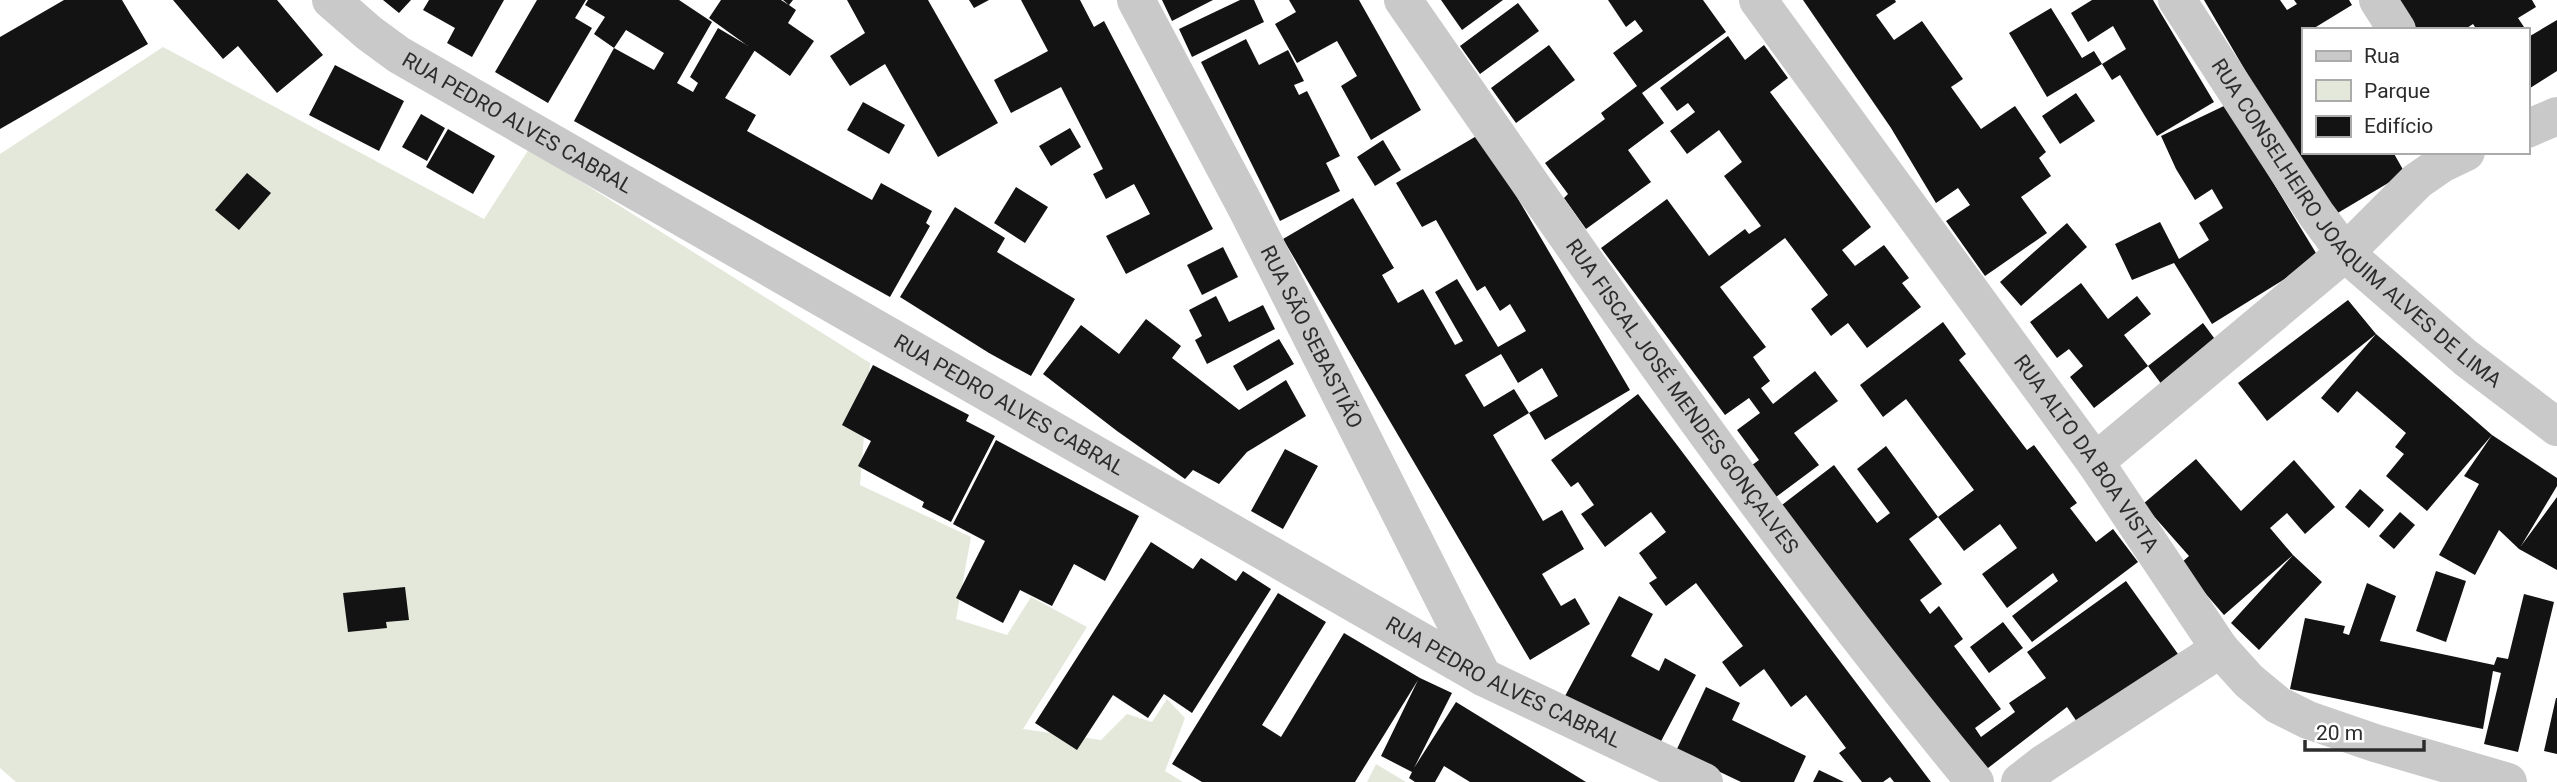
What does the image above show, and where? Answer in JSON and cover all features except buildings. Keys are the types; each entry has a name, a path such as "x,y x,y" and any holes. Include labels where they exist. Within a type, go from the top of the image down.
{"street":[{"name":"RUA PEDRO ALVES CABRAL","path":"331,0 398,55 1483,677 1704,782"},
{"name":"RUA SÃO SEBASTIÃO","path":"1136,0 1247,209 1483,677"},
{"name":"RUA FISCAL JOSÉ MENDES GONÇALVES","path":"1403,0 1814,581 1975,782"},
{"name":"RUA ALTO DA BOA VISTA","path":"1758,0 2095,462 2220,649 2249,681 2278,705 2308,720 2375,743 2508,782"},
{"name":"RUA CONSELHEIRO JOAQUIM ALVES DE LIMA","path":"2177,0 2316,214 2345,253 2466,358 2557,427"},
{"path":"2378,0 2396,28"},
{"path":"2529,128 2557,116"},
{"path":"2095,462 2345,253 2417,181 2462,154"},
{"path":"2020,782 2043,764 2220,649"}],"green space":[{"path":"163,47 484,219 529,149 870,363 860,485 971,537 956,619 1007,635 1031,597 1087,627 1023,729 1101,740 1127,714 1152,722 1167,699 1185,718 1165,771 1183,782 16,782 0,768 0,154"},
{"path":"1376,764 1406,782 1367,782"}]}
